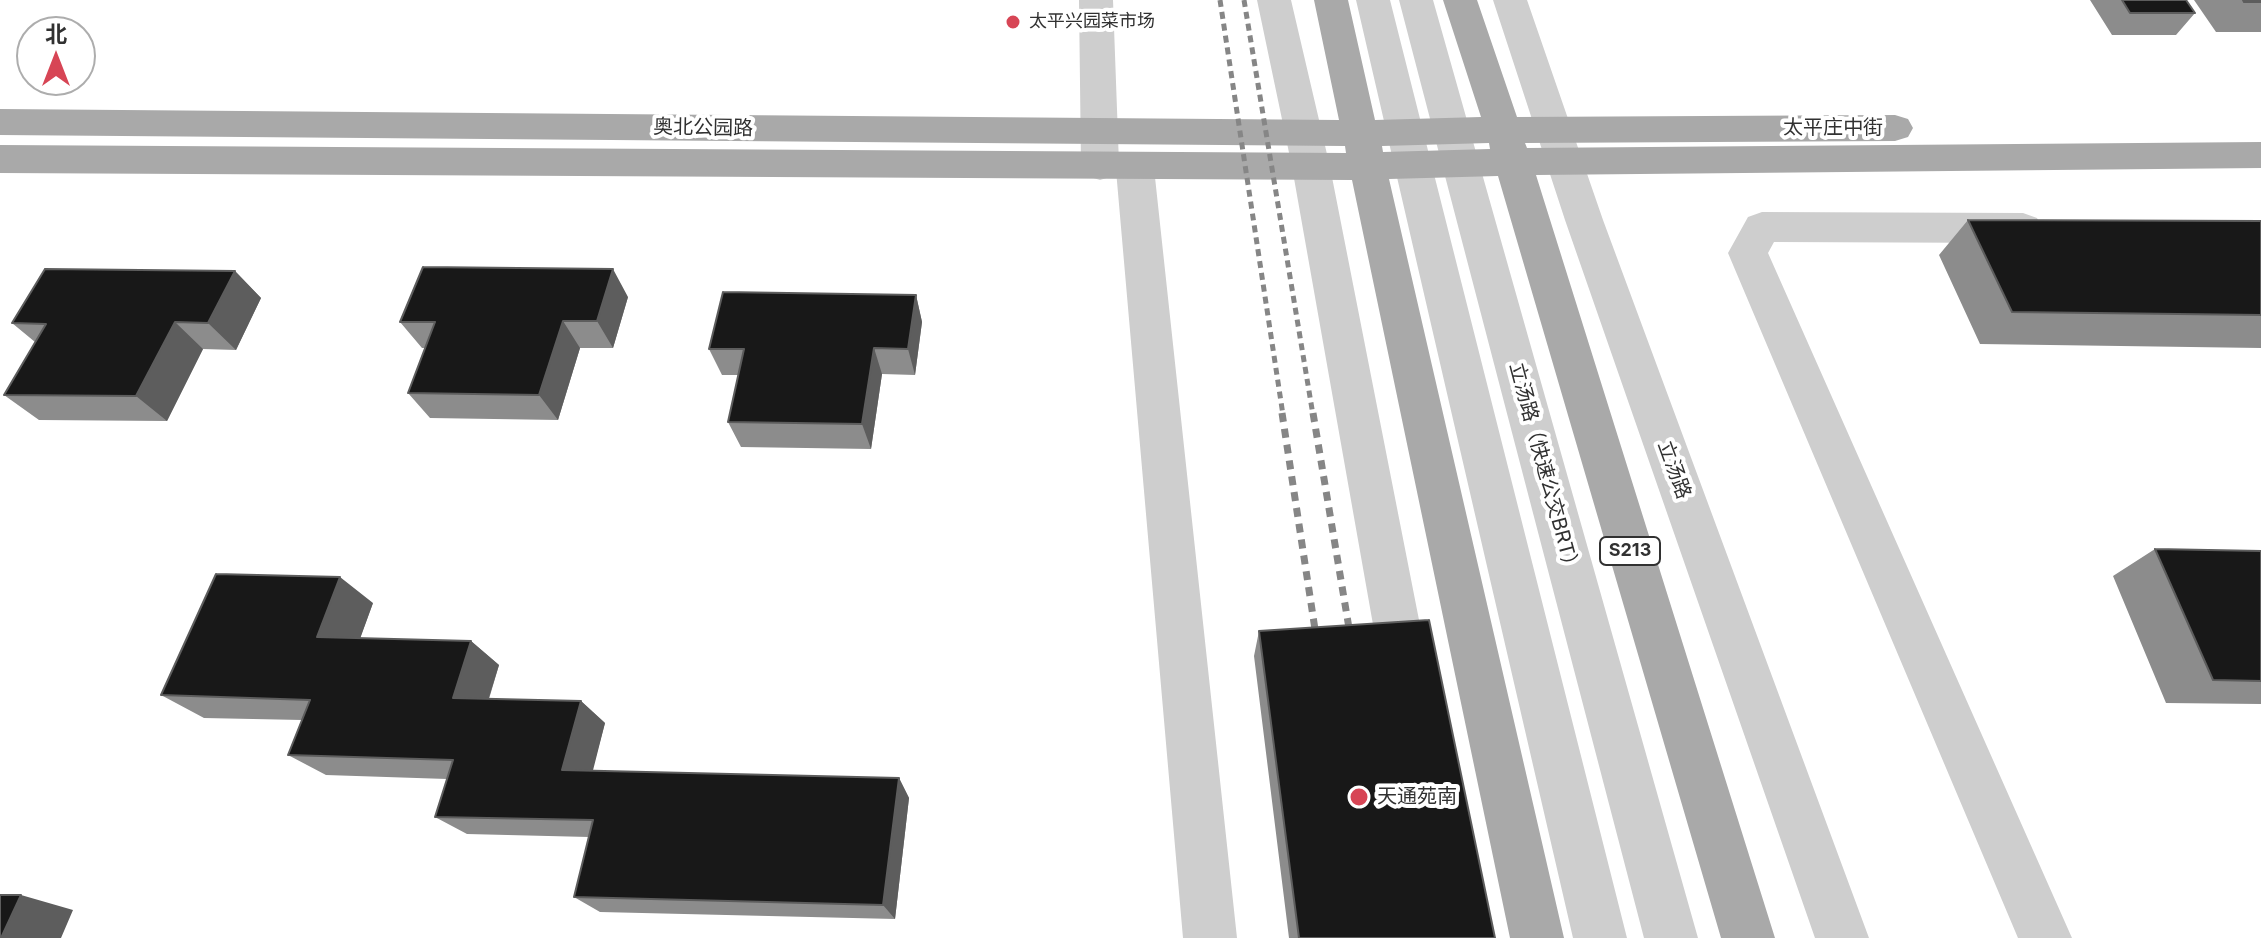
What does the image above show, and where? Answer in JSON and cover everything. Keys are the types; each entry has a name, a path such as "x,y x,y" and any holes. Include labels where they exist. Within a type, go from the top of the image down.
{"main road":[{"path":"1331,0 1537,938"},
{"name":"S213","path":"1460,0 1748,938"},
{"name":"奥北公园路","path":"0,122 1111,155"},
{"name":"太平庄中街","path":"1458,148 2261,127"},
{"name":"太平庄中街","path":"1559,145 2261,155"},
{"name":"奥北公园路","path":"0,159 1111,155 1458,148"}],"street":[{"path":"1096,0 1111,155 1210,938"},
{"path":"1274,0 1306,150 1415,722"},
{"path":"1373,0 1600,938"},
{"name":"立汤路（快速公交BRT）","path":"1416,0 1671,938"},
{"name":"立汤路","path":"1510,0 1842,938"},
{"path":"2045,938 1748,253 1762,227 2058,228"}],"building":[{"path":"2122,0 2186,0 2195,13 2130,13"},
{"path":"1968,220 2261,221 2261,315 2012,312"},
{"path":"423,267 613,269 597,321 563,321 539,395 408,393 435,322 400,322"},
{"path":"45,269 235,271 208,323 175,322 136,396 4,395 46,324 12,323"},
{"path":"723,292 916,295 908,349 874,348 862,424 728,422 744,349 709,349"},
{"path":"2155,549 2261,551 2261,681 2213,680"},
{"path":"216,574 340,577 317,637 471,641 453,698 581,701 562,770 899,778 883,905 574,897 593,820 435,817 453,760 288,755 310,700 161,695"},
{"name":"天通苑南","path":"1429,620 1495,938 1299,938 1259,631"},
{"path":"0,895 21,895 1,938 0,938"}],"railway":[{"path":"1220,0 1283,415"},
{"path":"1244,0 1313,415"},
{"path":"1282,413 1318,649"},
{"path":"1313,413 1352,646"}],"place":[{"name":"太平兴园菜市场","path":"1013,22"},
{"name":"天通苑南","path":"1359,797"}]}
